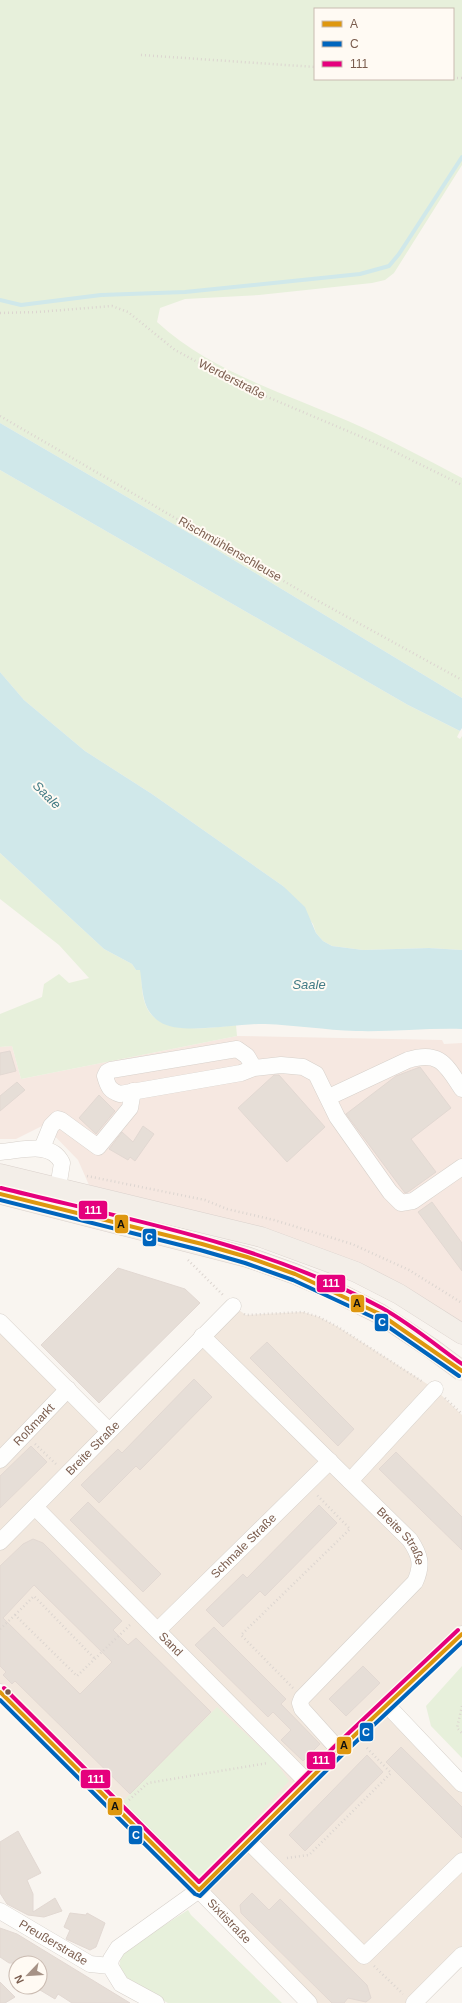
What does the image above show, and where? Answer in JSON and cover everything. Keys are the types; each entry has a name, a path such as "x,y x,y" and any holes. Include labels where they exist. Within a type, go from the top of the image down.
{"main road":[{"path":"0,1174 262,1237 356,1272 399,1294 455,1329"},
{"path":"0,1194 202,1244 247,1257 295,1274 380,1314 462,1371"}],"street":[{"path":"254,1068 247,1056 237,1049 107,1072 105,1076 108,1086 112,1091 120,1094 241,1073 254,1068 281,1065 303,1067 316,1074 329,1097 337,1117 390,1192 401,1203 413,1201 462,1166"},
{"path":"329,1097 408,1060 421,1056 434,1057 445,1064 462,1089"},
{"path":"42,1148 51,1126 58,1119 98,1147 130,1108 133,1091"},
{"path":"0,1152 42,1148 54,1152 62,1163 58,1188"},
{"name":"Breite Straße","path":"0,1542 233,1306"},
{"path":"0,1322 109,1431"},
{"name":"Breite Straße","path":"202,1336 410,1540 418,1552 421,1563 420,1573 415,1582 302,1698"},
{"name":"Roßmarkt","path":"0,1460 68,1389"},
{"path":"350,1481 435,1389"},
{"name":"Schmale Straße","path":"158,1630 330,1461"},
{"name":"Sand","path":"35,1506 307,1782"},
{"name":"Sixtistraße","path":"310,2003 199,1890 339,1750 462,1634"},
{"path":"0,1692 199,1890 118,1948 111,1959 110,1966 121,1984 156,2003"},
{"path":"302,1698 300,1703 302,1709 339,1750"},
{"path":"387,1705 462,1784"},
{"path":"248,1842 364,1956 462,1861"},
{"name":"Preußerstraße","path":"0,1911 90,1964 110,1966"},
{"path":"411,2000 462,1955"}],"path":[{"path":"142,55 314,67"},
{"name":"Werderstraße","path":"0,313 38,312 112,306 128,312 175,350 244,387 383,446 462,485"},
{"name":"Rischmühlenschleuse","path":"0,416 311,597 462,680"},
{"path":"233,1306 246,1315 303,1312 319,1317 338,1327 435,1389 462,1414"},
{"path":"25,1434 66,1475"},
{"path":"302,1698 242,1635 350,1529 306,1483"},
{"path":"0,1629 34,1596 95,1659"},
{"path":"15,1615 77,1676 142,1614"},
{"path":"462,1706 457,1728 462,1733"},
{"path":"268,1861 310,1855 392,1773 355,1735"},
{"path":"118,1809 148,1782 286,1760"},
{"path":"364,1956 411,2000"}],"shaded area":[{"path":"237,1036 442,1040 444,1044 462,1043 462,1321 459,1325 226,1219 89,1185 78,1160 44,1125 16,1139 0,1139 0,1047 12,1046 21,1079"},
{"path":"233,1306 246,1315 303,1312 319,1317 338,1327 435,1389 462,1415 462,1634 387,1705 462,1784 462,1954 410,2003 309,2003 0,1689 0,1322 109,1431"}],"green space":[{"path":"0,0 462,0 462,165 394,273 385,280 372,283 259,295 185,299 160,308 157,322 178,339 224,368 363,428 462,478 462,698 194,536 0,423"},
{"path":"0,470 408,705 460,731 457,737 460,739 462,736 462,950 429,948 363,950 332,946 323,941 316,933 313,924 283,886 152,794 85,751 24,700 0,672"},
{"path":"0,853 104,949 132,964 136,970 141,970 144,1001 148,1010 155,1018 176,1027 201,1028 236,1025 237,1036 21,1079 12,1046 0,1047 0,1014 42,997 44,984 59,974 69,983 89,978 59,945 0,899"},
{"path":"462,1666 462,1758 431,1726 426,1706"},
{"path":"217,1707 276,1762 289,1781 215,1863 199,1877 121,1803"},
{"path":"188,1910 191,1915 282,2003 168,2003 129,1983 119,1969 121,1955 130,1947"}],"water":[{"path":"0,423 194,536 462,698 462,728 460,731 408,705 0,470"},
{"name":"Saale","path":"0,672 24,700 85,751 152,794 283,886 305,907 316,933 323,941 332,946 363,950 429,948 462,950 462,1029 356,1031 288,1025 254,1024 196,1029 169,1026 160,1022 149,1011 146,1005 140,970 136,970 132,964 104,949 0,853"}],"building":[{"path":"10,1051 16,1071 0,1075 0,1053"},
{"path":"420,1067 451,1108 411,1139 436,1172 405,1193 346,1114 396,1076"},
{"path":"274,1075 279,1075 325,1127 287,1162 238,1108"},
{"path":"17,1082 25,1090 0,1111 0,1096"},
{"path":"99,1095 115,1111 96,1134 79,1118"},
{"path":"143,1126 154,1134 135,1161 130,1157 128,1160 109,1149 122,1132 133,1142"},
{"path":"432,1202 462,1243 462,1271 418,1212"},
{"path":"118,1268 185,1289 200,1303 99,1403 41,1345"},
{"path":"267,1342 354,1429 338,1446 250,1358"},
{"path":"194,1379 212,1397 140,1470 136,1466 99,1503 81,1485 118,1449 122,1453"},
{"path":"31,1446 47,1462 0,1508 0,1476"},
{"path":"396,1452 462,1517 462,1550 379,1469"},
{"path":"88,1502 161,1574 143,1592 70,1520"},
{"path":"319,1505 337,1523 265,1596 260,1591 223,1627 206,1610 243,1574 247,1578"},
{"path":"33,1539 43,1543 122,1621 113,1630 128,1645 136,1638 211,1712 130,1794 15,1681 12,1684 3,1675 6,1672 0,1666 0,1566 23,1544","holes":["34,1585 112,1662 80,1694 3,1618"]},
{"path":"214,1627 286,1699 281,1704 320,1744 303,1761 281,1740 291,1730 273,1712 268,1717 195,1645"},
{"path":"363,1666 380,1683 346,1716 329,1699"},
{"path":"401,1747 462,1807 462,1838 386,1762"},
{"path":"367,1755 383,1772 305,1851 289,1835"},
{"path":"18,1831 41,1873 27,1880 33,1894 33,1912 55,1898 62,1911 44,1917 28,1915 7,1904 0,1893 0,1842"},
{"path":"252,1893 269,1910 280,1899 367,1985 371,1998 366,2002 348,1998 344,2003 332,2003 241,1913 240,1905"},
{"path":"70,1913 86,1915 87,1913 105,1923 96,1947 90,1950 66,1939 70,1930 64,1927"},
{"path":"0,1928 17,1934 130,2003 72,2003 58,1994 55,1999 48,1995 48,1955 8,1955 8,1962 0,1957"},
{"path":"0,1982 8,1990 8,1995 13,1995 15,1997 5,2003 0,2003"}],"waterway":[{"path":"0,300 21,305 101,295 185,292 360,274 389,266 399,254 462,157"}],"transit line":[{"name":"111","path":"1,1188 196,1236 244,1250 291,1267 337,1286 382,1308 413,1328 462,1364"},
{"name":"A","path":"0,1194 202,1244 247,1257 295,1274 380,1314 462,1371"},
{"name":"C","path":"0,1200 200,1250 245,1263 293,1280 377,1319 459,1376"},
{"name":"111","path":"4,1688 199,1882 335,1746 458,1630"},
{"name":"A","path":"0,1692 199,1890 339,1750 462,1634"},
{"name":"C","path":"0,1700 195,1894 200,1896 343,1754 462,1642"}]}
